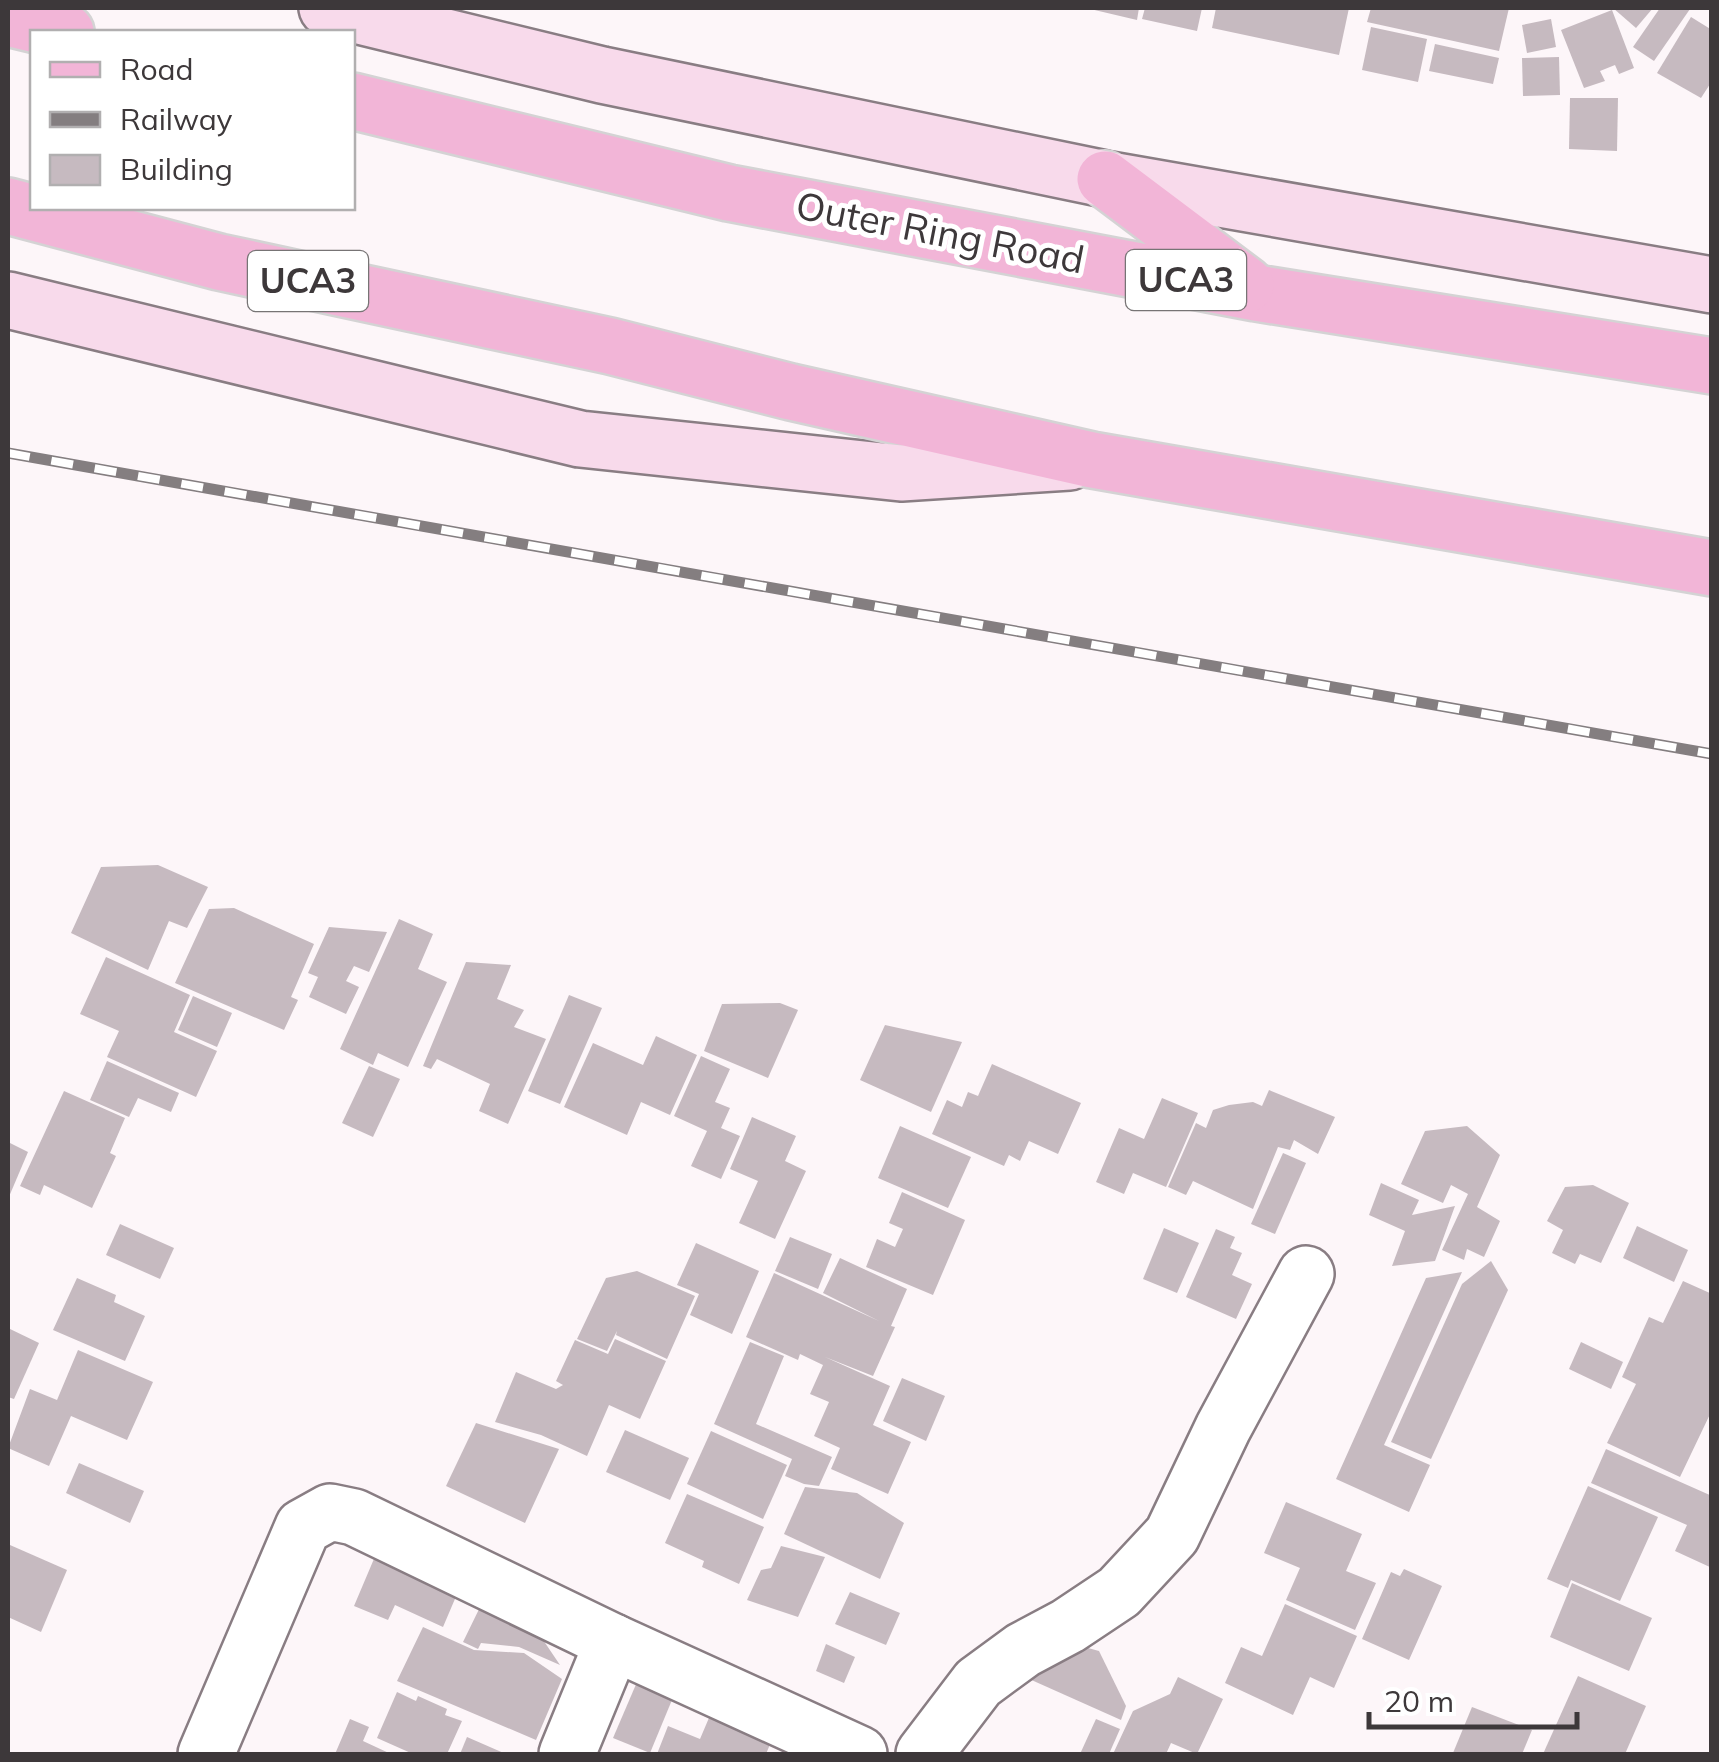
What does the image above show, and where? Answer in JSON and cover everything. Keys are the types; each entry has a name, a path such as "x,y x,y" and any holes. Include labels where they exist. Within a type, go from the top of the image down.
{"main road":[{"name":"UCA3","path":"327,8 602,75 1105,179 1712,286"},
{"path":"8,18 58,30"},
{"name":"Outer Ring Road","path":"355,102 729,193 1256,293 1712,366"},
{"path":"1105,179 1256,293"},
{"name":"UCA3","path":"8,206 219,262 610,346 791,392 1092,460 1712,568"},
{"name":"UCA3","path":"8,300 580,439 901,474 1092,460"}],"street":[{"path":"924,1754 978,1683 1022,1650 1120,1592 1172,1535 1222,1428 1306,1274"},
{"path":"206,1754 303,1527 330,1512 354,1517 849,1752"},
{"path":"567,1754 613,1642"}],"building":[{"path":"1086,8 1139,8 1137,20"},
{"path":"1145,8 1202,8 1197,31 1142,19"},
{"path":"1216,8 1349,8 1339,55 1212,28"},
{"path":"1371,8 1509,8 1499,51 1367,22"},
{"path":"1613,8 1653,8 1636,28"},
{"path":"1660,8 1690,9 1654,61 1633,47"},
{"path":"1612,10 1634,68 1619,74 1615,65 1600,71 1605,81 1584,88 1561,30"},
{"path":"1691,17 1712,30 1712,81 1701,98 1657,73"},
{"path":"1551,19 1556,47 1527,53 1522,25"},
{"path":"1371,27 1427,39 1418,82 1362,70"},
{"path":"1435,44 1499,58 1493,84 1429,71"},
{"path":"1559,57 1560,95 1523,96 1522,58"},
{"path":"1570,98 1618,98 1617,151 1569,149"},
{"path":"158,865 208,887 187,928 169,921 148,970 71,933 101,867"},
{"path":"234,908 314,944 291,997 298,1000 284,1030 175,983 209,909"},
{"path":"399,919 433,934 418,969 447,982 408,1067 378,1053 373,1065 340,1049"},
{"path":"329,927 387,932 369,972 354,966 346,981 359,987 346,1014 309,997 318,977 308,973"},
{"path":"106,957 190,995 174,1032 217,1051 196,1097 107,1057 119,1031 80,1014"},
{"path":"466,962 511,965 497,999 524,1010 514,1027 546,1039 508,1124 479,1111 490,1084 437,1059 431,1069 423,1066"},
{"path":"569,995 602,1008 560,1104 528,1091"},
{"path":"193,996 232,1013 217,1047 178,1030"},
{"path":"780,1003 798,1010 768,1078 704,1051 722,1004"},
{"path":"885,1025 962,1042 931,1112 860,1080"},
{"path":"656,1036 697,1055 670,1115 641,1102 627,1135 564,1107 593,1043 643,1065"},
{"path":"701,1056 730,1069 715,1102 730,1108 721,1128 740,1136 721,1179 691,1166 707,1131 674,1116"},
{"path":"107,1061 179,1093 171,1112 138,1098 129,1117 90,1100"},
{"path":"992,1064 1081,1103 1058,1154 1029,1141 1020,1161 1009,1155 1004,1166 932,1134 947,1100 962,1107 968,1092 978,1096"},
{"path":"369,1066 400,1079 373,1137 342,1123"},
{"path":"1269,1090 1335,1117 1318,1154 1294,1140 1290,1150 1278,1147 1253,1209 1193,1181 1186,1195 1168,1187 1196,1123 1206,1128 1213,1110 1229,1105 1253,1102 1262,1106"},
{"path":"64,1091 125,1118 110,1153 116,1156 92,1208 44,1185 40,1195 20,1186"},
{"path":"1162,1098 1198,1113 1166,1187 1133,1173 1124,1194 1096,1182 1119,1128 1144,1139"},
{"path":"752,1117 796,1136 785,1161 806,1171 775,1239 739,1223 758,1181 730,1169"},
{"path":"900,1126 971,1157 948,1208 878,1178"},
{"path":"1467,1126 1500,1155 1477,1207 1500,1221 1484,1257 1467,1249 1464,1260 1442,1250 1468,1194 1451,1185 1443,1203 1401,1184 1425,1131"},
{"path":"8,1142 28,1152 8,1199"},
{"path":"1283,1153 1306,1163 1275,1234 1251,1224"},
{"path":"1381,1183 1419,1200 1412,1215 1455,1206 1435,1261 1392,1266 1405,1231 1369,1215"},
{"path":"1593,1185 1629,1203 1601,1263 1580,1254 1575,1264 1552,1253 1563,1230 1547,1221 1565,1187"},
{"path":"902,1192 965,1220 933,1295 866,1267 877,1239 895,1247 903,1229 889,1223"},
{"path":"120,1224 174,1248 160,1279 106,1255"},
{"path":"1637,1226 1688,1250 1674,1282 1623,1258"},
{"path":"1164,1228 1199,1243 1177,1293 1143,1279"},
{"path":"1216,1229 1235,1237 1230,1248 1242,1253 1232,1275 1252,1284 1236,1319 1186,1297"},
{"path":"790,1237 832,1254 818,1289 775,1271"},
{"path":"696,1243 759,1271 732,1334 690,1315 699,1294 677,1285"},
{"path":"840,1258 907,1289 873,1376 825,1357 890,1386 873,1425 911,1442 888,1494 831,1469 840,1448 814,1436 829,1402 810,1394 823,1365 800,1354 798,1360 746,1337 774,1273 879,1321 823,1293"},
{"path":"1491,1261 1508,1290 1431,1459 1391,1442 1462,1284"},
{"path":"637,1271 695,1296 667,1359 616,1335 617,1331 607,1351 577,1339 606,1278"},
{"path":"1462,1272 1384,1445 1430,1465 1409,1512 1336,1479 1426,1278"},
{"path":"77,1278 116,1295 114,1302 145,1316 125,1361 53,1330"},
{"path":"1683,1281 1712,1294 1712,1410 1680,1477 1607,1443 1636,1384 1622,1377 1649,1317 1663,1323"},
{"path":"8,1328 39,1343 14,1399 8,1397"},
{"path":"615,1339 666,1361 640,1419 609,1405 587,1456 541,1435 495,1422 516,1372 556,1389 563,1385 556,1381 575,1340 608,1354"},
{"path":"750,1342 784,1356 756,1424 832,1457 819,1486 785,1476 792,1459 714,1424"},
{"path":"1581,1342 1623,1362 1611,1389 1569,1369"},
{"path":"78,1350 153,1382 127,1440 71,1416 49,1466 8,1448 30,1389 57,1400"},
{"path":"902,1378 945,1396 926,1441 883,1421"},
{"path":"476,1423 559,1449 525,1523 446,1486"},
{"path":"625,1430 689,1458 670,1500 606,1472"},
{"path":"711,1431 787,1465 763,1519 687,1484"},
{"path":"1606,1449 1712,1496 1712,1568 1675,1551 1687,1525 1591,1483"},
{"path":"79,1463 144,1491 130,1523 66,1493"},
{"path":"1588,1486 1658,1517 1620,1601 1571,1580 1568,1588 1547,1579"},
{"path":"805,1487 857,1493 904,1523 880,1579 784,1534"},
{"path":"687,1494 764,1527 739,1584 702,1567 704,1561 665,1543"},
{"path":"1286,1502 1362,1534 1346,1571 1376,1583 1355,1630 1286,1600 1300,1568 1264,1553"},
{"path":"10,1545 67,1570 41,1632 8,1617"},
{"path":"781,1546 825,1557 798,1617 747,1600 761,1570 771,1568"},
{"path":"379,1547 466,1573 443,1627 395,1605 388,1620 354,1606"},
{"path":"1404,1569 1442,1586 1409,1660 1362,1639 1391,1572 1400,1576"},
{"path":"1572,1583 1652,1618 1629,1671 1550,1637"},
{"path":"850,1592 900,1613 886,1645 835,1624"},
{"path":"483,1601 531,1622 560,1665 519,1647 481,1643 478,1649 463,1642"},
{"path":"1285,1604 1357,1636 1334,1688 1310,1677 1293,1715 1225,1683 1241,1647 1262,1656"},
{"path":"423,1627 474,1650 524,1653 562,1679 536,1740 397,1681"},
{"path":"1055,1639 1099,1651 1126,1706 1121,1720 1018,1674"},
{"path":"826,1644 855,1657 844,1683 816,1671"},
{"path":"643,1668 679,1683 650,1753 613,1738"},
{"path":"1578,1676 1646,1706 1625,1754 1543,1754"},
{"path":"1178,1677 1223,1699 1197,1754 1171,1743 1166,1754 1113,1754 1133,1711 1170,1694"},
{"path":"397,1692 416,1701 418,1696 447,1709 445,1715 462,1721 447,1754 413,1754 377,1738"},
{"path":"717,1699 778,1725 766,1754 657,1754 668,1726 700,1739"},
{"path":"1472,1707 1532,1730 1522,1754 1453,1753"},
{"path":"350,1719 369,1727 363,1741 391,1754 335,1754"},
{"path":"1096,1719 1120,1729 1109,1754 1080,1754"},
{"path":"467,1737 506,1754 460,1754"}],"railway":[{"path":"8,453 1712,754"}]}
